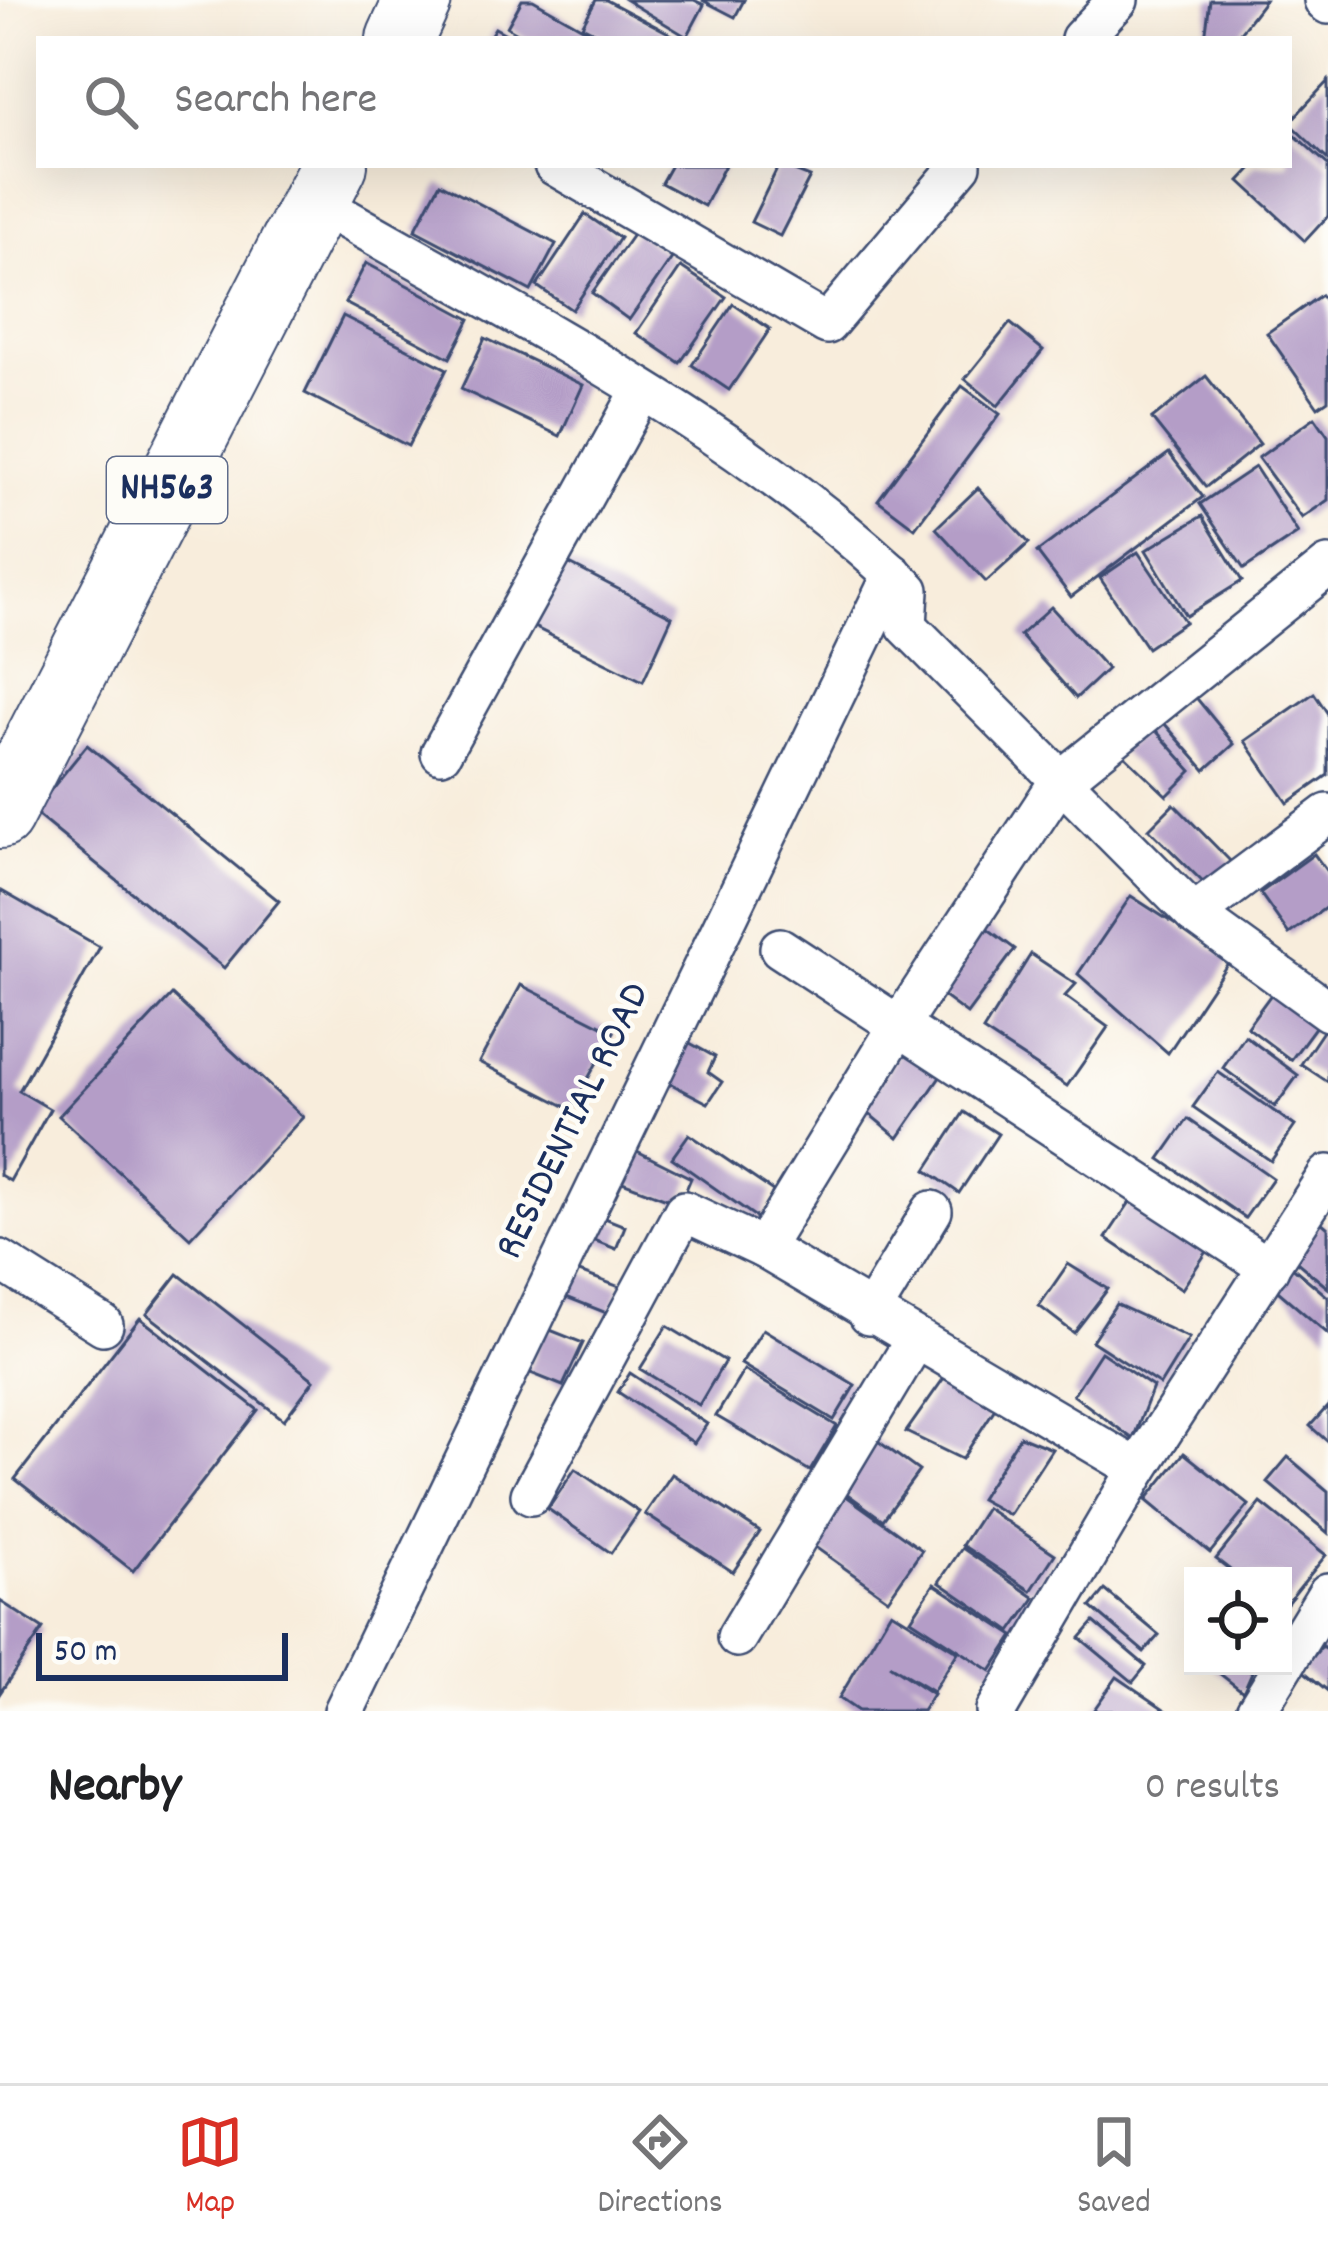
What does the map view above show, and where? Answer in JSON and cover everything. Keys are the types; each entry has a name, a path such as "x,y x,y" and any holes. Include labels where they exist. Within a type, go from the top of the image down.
{"highway":[{"path":"401,36 418,0"},
{"name":"NH563","path":"0,815 324,183"}],"street":[{"path":"1084,36 1118,0"},
{"path":"559,168 827,325 958,168"},
{"path":"324,183 800,497 909,590 907,626 1194,914 1328,1011"},
{"path":"441,753 641,390"},
{"path":"763,1248 898,1027 1059,782 1328,566"},
{"name":"RESIDENTIAL ROAD","path":"344,1711 893,574"},
{"path":"1194,914 1328,814"},
{"path":"780,948 1269,1268"},
{"path":"996,1711 1138,1468 1328,1175"},
{"path":"532,1495 684,1211 763,1248 914,1342 1138,1468"},
{"path":"869,1315 932,1211"},
{"path":"0,1260 104,1325"},
{"path":"737,1637 914,1342"},
{"path":"1256,1711 1328,1593"}],"building":[{"path":"522,0 533,0 597,36 523,36 507,27"},
{"path":"596,0 606,0 674,36 602,36 582,26"},
{"path":"626,0 694,0 704,5 685,36"},
{"path":"702,0 744,0 735,17"},
{"path":"1210,0 1265,0 1237,36 1205,36"},
{"path":"1328,81 1328,160 1292,126 1292,120"},
{"path":"1292,133 1328,165 1328,216 1305,241 1240,181 1252,168 1292,168"},
{"path":"669,168 723,168 704,206 661,183"},
{"path":"778,168 810,177 780,236 751,222"},
{"path":"440,183 556,244 531,291 415,230"},
{"path":"585,214 620,238 572,310 537,286"},
{"path":"635,232 672,258 629,320 592,293"},
{"path":"366,263 470,319 450,358 345,303"},
{"path":"681,267 726,297 680,363 636,333"},
{"path":"1321,295 1328,306 1328,400 1318,407 1267,333"},
{"path":"733,304 770,329 729,390 692,365"},
{"path":"343,316 447,369 408,446 305,393"},
{"path":"1010,323 1043,350 998,406 965,379"},
{"path":"485,338 583,385 560,436 461,389"},
{"path":"1206,376 1260,444 1206,487 1152,419"},
{"path":"962,386 1000,414 915,528 878,500"},
{"path":"1315,417 1328,436 1328,500 1302,518 1258,458"},
{"path":"1169,453 1203,497 1071,597 1037,552"},
{"path":"1255,467 1298,533 1244,569 1200,504"},
{"path":"978,488 1029,543 986,582 936,528"},
{"path":"1202,516 1242,581 1186,616 1146,550"},
{"path":"1138,552 1185,622 1147,648 1100,578"},
{"path":"564,561 672,617 643,681 532,626"},
{"path":"1051,607 1107,669 1076,698 1020,635"},
{"path":"1314,693 1328,714 1328,775 1288,803 1245,741"},
{"path":"1194,695 1234,744 1205,770 1164,723"},
{"path":"1150,724 1192,771 1167,796 1121,752"},
{"path":"87,745 279,901 224,968 33,812"},
{"path":"1174,804 1236,867 1212,891 1149,829"},
{"path":"1314,854 1328,873 1328,906 1289,934 1260,893"},
{"path":"0,890 100,947 19,1091 50,1109 10,1181 0,1175"},
{"path":"1131,896 1230,960 1168,1053 1078,974"},
{"path":"984,926 1015,949 967,1014 936,991"},
{"path":"1031,954 1076,984 1065,996 1108,1027 1067,1086 983,1031"},
{"path":"521,985 614,1032 571,1109 479,1062"},
{"path":"1272,993 1316,1026 1291,1060 1247,1027"},
{"path":"172,995 303,1117 190,1238 59,1116"},
{"path":"1328,1024 1328,1082 1301,1064"},
{"path":"1245,1036 1298,1075 1275,1107 1223,1068"},
{"path":"679,1037 715,1057 708,1072 722,1082 708,1103 658,1077"},
{"path":"902,1049 940,1077 898,1138 862,1108"},
{"path":"1218,1072 1295,1126 1271,1161 1193,1107"},
{"path":"964,1112 998,1134 959,1193 926,1170"},
{"path":"1188,1119 1273,1178 1245,1218 1160,1159"},
{"path":"689,1134 773,1191 760,1220 672,1158"},
{"path":"627,1146 691,1178 680,1204 609,1177"},
{"path":"1132,1199 1208,1250 1182,1289 1106,1238"},
{"path":"587,1211 625,1226 616,1249 578,1234"},
{"path":"1321,1222 1328,1228 1328,1288 1291,1257"},
{"path":"1068,1264 1108,1289 1074,1333 1039,1306"},
{"path":"1290,1265 1328,1297 1328,1334 1272,1286"},
{"path":"571,1269 620,1287 609,1314 561,1295"},
{"path":"178,1274 314,1380 284,1420 147,1314"},
{"path":"1116,1304 1189,1338 1160,1385 1092,1341"},
{"path":"140,1318 258,1410 133,1571 15,1479"},
{"path":"667,1326 725,1361 699,1405 640,1369"},
{"path":"545,1328 583,1343 563,1386 528,1372"},
{"path":"763,1329 855,1385 834,1420 741,1364"},
{"path":"1101,1352 1153,1387 1133,1439 1073,1395"},
{"path":"744,1370 837,1426 810,1471 716,1416"},
{"path":"630,1373 707,1424 694,1443 618,1392"},
{"path":"944,1378 996,1407 962,1459 906,1432"},
{"path":"1328,1406 1328,1442 1310,1426"},
{"path":"871,1436 919,1471 883,1520 835,1485"},
{"path":"1020,1436 1052,1449 1009,1515 980,1499"},
{"path":"1184,1453 1249,1505 1210,1553 1146,1500"},
{"path":"1288,1457 1328,1491 1328,1533 1267,1482"},
{"path":"575,1469 639,1512 611,1553 548,1509"},
{"path":"672,1474 760,1532 733,1572 645,1514"},
{"path":"842,1493 922,1550 888,1599 808,1542"},
{"path":"1261,1503 1326,1555 1292,1597 1292,1567 1226,1567 1216,1559"},
{"path":"986,1508 1055,1554 1031,1591 962,1545"},
{"path":"962,1548 1035,1598 1011,1632 939,1582"},
{"path":"934,1584 1014,1636 991,1671 911,1619"},
{"path":"1105,1590 1159,1635 1144,1652 1091,1607"},
{"path":"0,1601 43,1629 0,1693"},
{"path":"891,1611 958,1652 933,1691 889,1665 933,1694 922,1711 858,1711 839,1698"},
{"path":"1094,1622 1146,1666 1133,1682 1080,1638"},
{"path":"1322,1646 1328,1651 1328,1691 1302,1670"},
{"path":"1221,1675 1251,1675 1243,1692"},
{"path":"1117,1677 1167,1711 1093,1711"}]}
